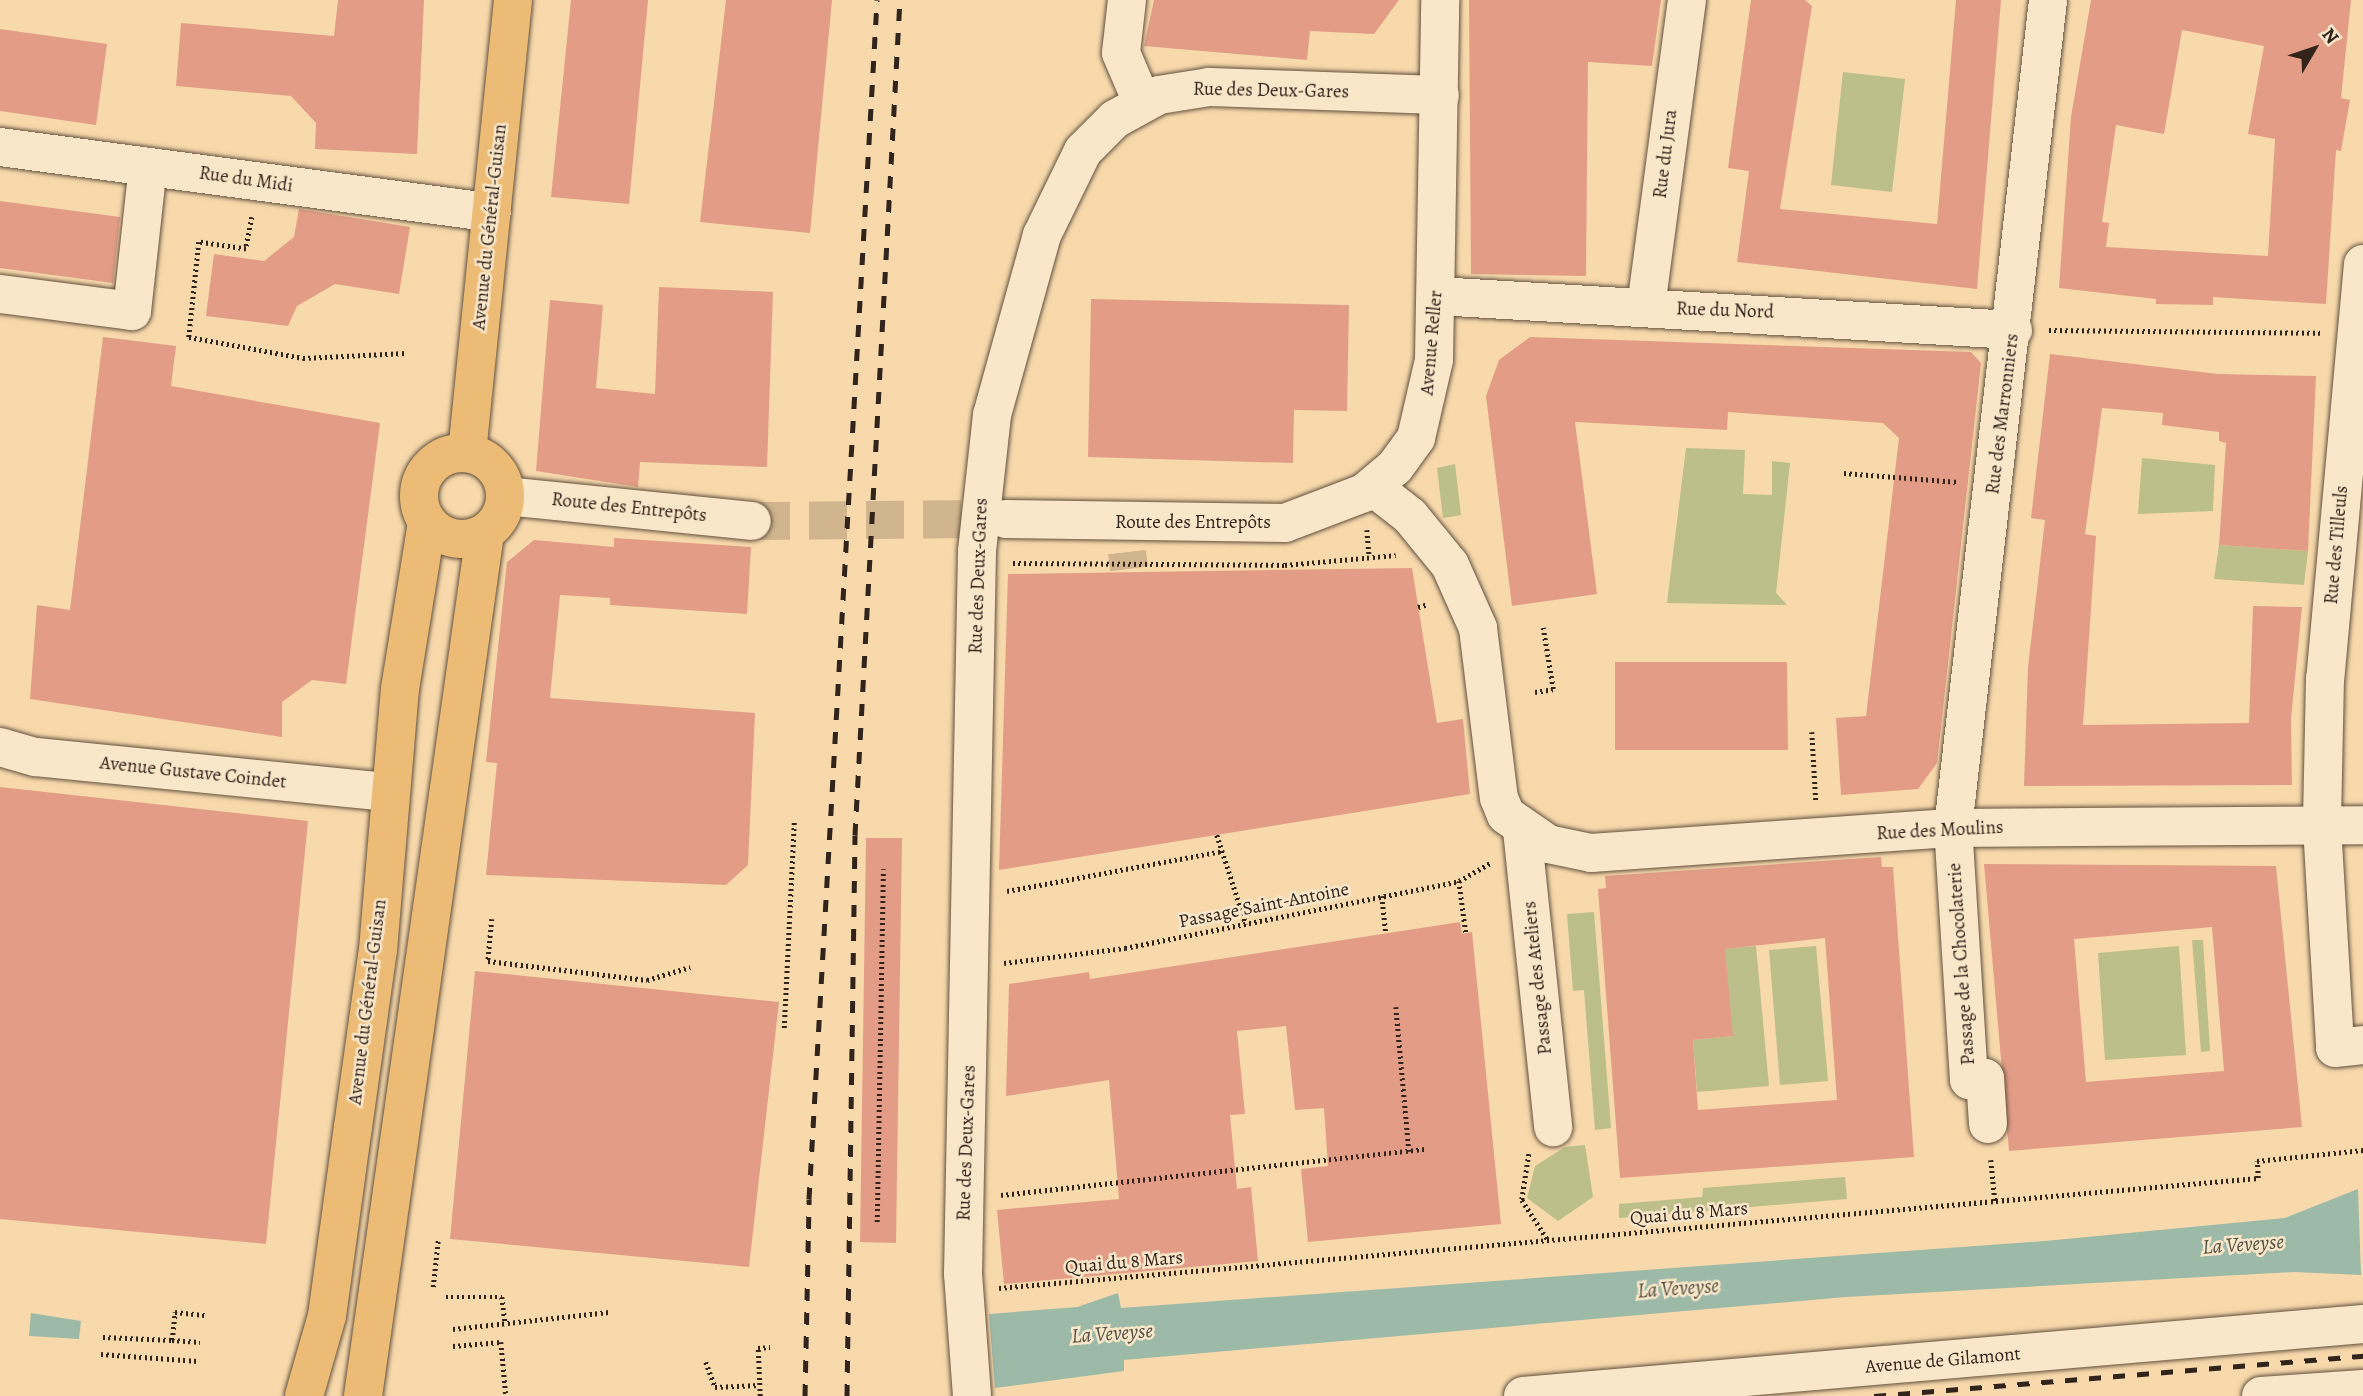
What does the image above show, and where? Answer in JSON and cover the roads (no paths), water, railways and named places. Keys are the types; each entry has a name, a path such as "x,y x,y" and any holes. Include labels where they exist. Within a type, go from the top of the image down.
{"main road":[{"name":"Avenue du Général-Guisan","path":"467,453 513,0"},
{"path":"467,453 494,467 506,496 498,521 485,533 453,539 427,522 419,503 425,474 447,455 467,453"},
{"name":"Avenue du Général-Guisan","path":"304,1396 327,1316 378,950 388,792 427,522"},
{"path":"363,1396 485,533"}],"street":[{"path":"1127,0 1121,53 1142,102"},
{"name":"Avenue Reller","path":"1373,487 1416,438 1434,360 1440,0"},
{"name":"Rue du Jura","path":"1646,307 1686,0"},
{"name":"Rue des Marronniers","path":"1954,828 2024,330 2048,0"},
{"name":"Rue des Deux-Gares","path":"972,1396 965,1199 977,563 992,415 1042,235 1083,151 1142,102 1209,88 1440,95"},
{"name":"Rue du Midi","path":"0,148 492,213"},
{"path":"0,294 132,311 148,167"},
{"name":"Rue des Tilleuls","path":"2363,264 2351,334 2325,678 2322,826 2335,1048 2363,1045"},
{"name":"Rue du Nord","path":"1437,296 2024,330"},
{"path":"1373,487 1410,516 1450,565 1465,598 1478,628 1500,798 1522,830"},
{"name":"Route des Entrepôts","path":"1006,519 1124,537 1285,523 1373,487"},
{"name":"Route des Entrepôts","path":"506,496 752,521"},
{"name":"Avenue Gustave Coindet","path":"0,747 36,757 388,792"},
{"name":"Rue des Moulins","path":"1522,830 1548,844 1591,853 1954,828 2363,825"},
{"name":"Passage de la Chocolaterie","path":"1954,828 1969,1080 1985,1078 1990,1139"},
{"name":"Passage des Ateliers","path":"1522,830 1553,1127"},
{"name":"Avenue de Gilamont","path":"1523,1396 2363,1324"},
{"path":"2261,1396 2363,1389"}],"water":[{"name":"La Veveyse","path":"2358,1189 2361,1275 2294,1272 1846,1297 1124,1360 1124,1371 995,1388 989,1314 1077,1307 1118,1293 1121,1308 2045,1241 2285,1218"},
{"path":"31,1313 81,1321 79,1339 29,1336"}],"tunnel":[{"path":"752,521 1006,519"},
{"path":"1127,552 1129,569"}],"railway":[{"path":"805,1396 809,1199 877,0"},
{"path":"847,1396 855,835 900,0"},
{"path":"1874,1396 2363,1356"}]}
